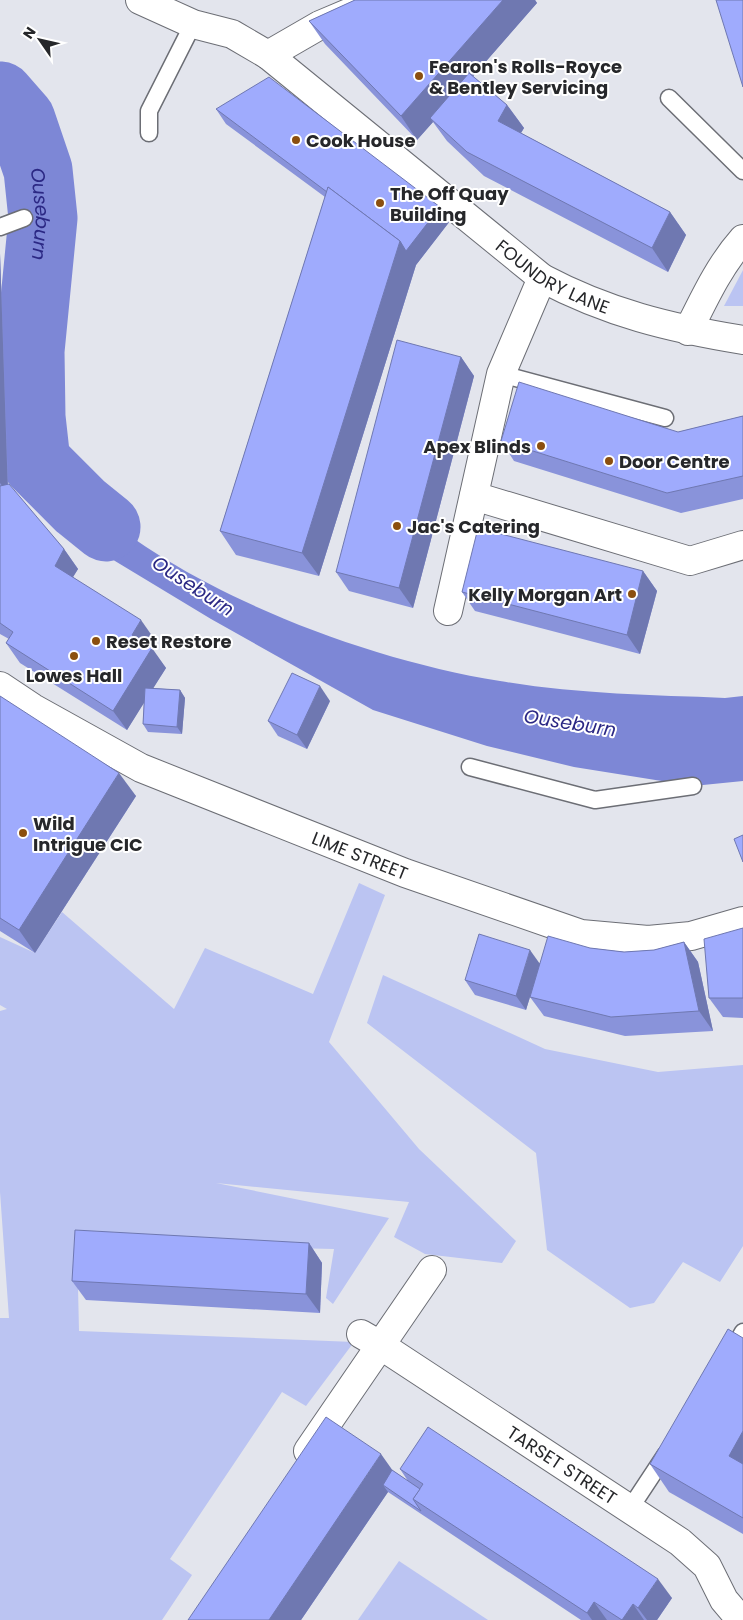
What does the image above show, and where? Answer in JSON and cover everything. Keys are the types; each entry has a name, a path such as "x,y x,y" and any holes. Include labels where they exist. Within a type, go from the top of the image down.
{"street":[{"name":"FOUNDRY LANE","path":"140,0 193,24 232,34 268,55 542,278 581,299 688,331 743,340"},
{"path":"268,55 320,25 379,0"},
{"path":"688,331 708,290 731,253 743,239"},
{"path":"448,611 501,374 542,278"},
{"path":"474,496 690,561 743,544"},
{"name":"LIME STREET","path":"0,686 33,708 141,768 405,873 581,934 648,940 691,936 743,921"},
{"path":"296,1469 370,1339 432,1270"},
{"name":"TARSET STREET","path":"370,1339 680,1542 707,1566 724,1600 741,1620"}],"lane":[{"path":"149,133 149,111 193,24"},
{"path":"669,98 743,171"},
{"path":"0,227 24,218"},
{"path":"501,374 665,418"},
{"path":"470,767 595,800 693,786"},
{"path":"720,1370 743,1332"},
{"path":"629,1510 672,1444"}],"shaded area":[{"path":"743,270 743,306 724,306"},
{"path":"359,883 385,895 329,1042 419,1149 516,1241 502,1263 425,1254 394,1237 409,1202 216,1183 389,1218 333,1304 326,1298 334,1249 77,1243 79,1331 354,1342 306,1406 282,1392 170,1559 192,1575 162,1620 0,1620 0,1318 9,1318 0,1192 0,1011 7,1009 0,1005 0,937 35,953 62,912 174,1009 205,948 313,994"},
{"path":"383,975 545,1049 658,1072 743,1065 743,1246 720,1282 683,1262 654,1303 630,1308 547,1250 536,1153 367,1023"},
{"path":"399,1561 488,1620 358,1620"}],"water":[{"path":"36,462 83,501 131,537 165,559 203,580 284,619 371,650 414,663 458,673 556,689 641,695 725,698 743,696 743,781 693,786 574,767 487,746 373,710 211,619 115,561 55,505"}],"building":[{"path":"355,0 503,0 401,116 309,21"},
{"path":"716,0 743,0 743,87"},
{"path":"469,73 507,105 498,121 670,212 652,248 467,152 430,118"},
{"path":"269,77 440,207 406,251 400,241 328,187 327,192 216,109"},
{"path":"328,187 400,241 302,553 220,531"},
{"path":"397,340 461,357 399,588 336,572"},
{"path":"519,382 678,432 743,416 743,476 667,493 501,441"},
{"path":"9,484 64,549 55,566 141,620 132,635 152,648 113,711 6,643 13,632 0,623 0,486"},
{"path":"478,528 643,571 627,635 462,592"},
{"path":"292,673 320,686 297,735 268,721"},
{"path":"145,688 180,690 177,727 143,724"},
{"path":"0,696 119,773 19,930 0,918"},
{"path":"743,835 743,862 734,839"},
{"path":"743,928 743,998 709,998 704,939"},
{"path":"479,934 530,950 516,996 465,980"},
{"path":"548,936 590,948 624,952 654,950 684,942 699,1011 611,1017 530,997"},
{"path":"75,1230 309,1243 306,1294 72,1281"},
{"path":"728,1329 743,1338 743,1431 729,1456 743,1464 743,1518 650,1464"},
{"path":"326,1417 381,1454 269,1620 188,1620"},
{"path":"428,1427 658,1579 638,1608 633,1604 622,1620 594,1602 587,1613 413,1499 423,1484 400,1469"},
{"path":"392,1470 420,1489 413,1499 421,1511 383,1485"}],"waterway":[{"name":"Ouseburn","path":"0,96 21,120 38,170 43,218 30,351 31,417 36,462 80,506 106,527"}],"place":[{"name":"Fearon's Rolls-Royce & Bentley Servicing","path":"419,76"},
{"name":"Cook House","path":"296,140"},
{"name":"The Off Quay Building","path":"380,203"},
{"name":"Apex Blinds","path":"541,446"},
{"name":"Door Centre","path":"609,461"},
{"name":"Jac's Catering","path":"397,526"},
{"name":"Kelly Morgan Art","path":"632,594"},
{"name":"Reset Restore","path":"96,641"},
{"name":"Lowes Hall","path":"74,656"},
{"name":"Wild Intrigue CIC","path":"23,833"}]}
